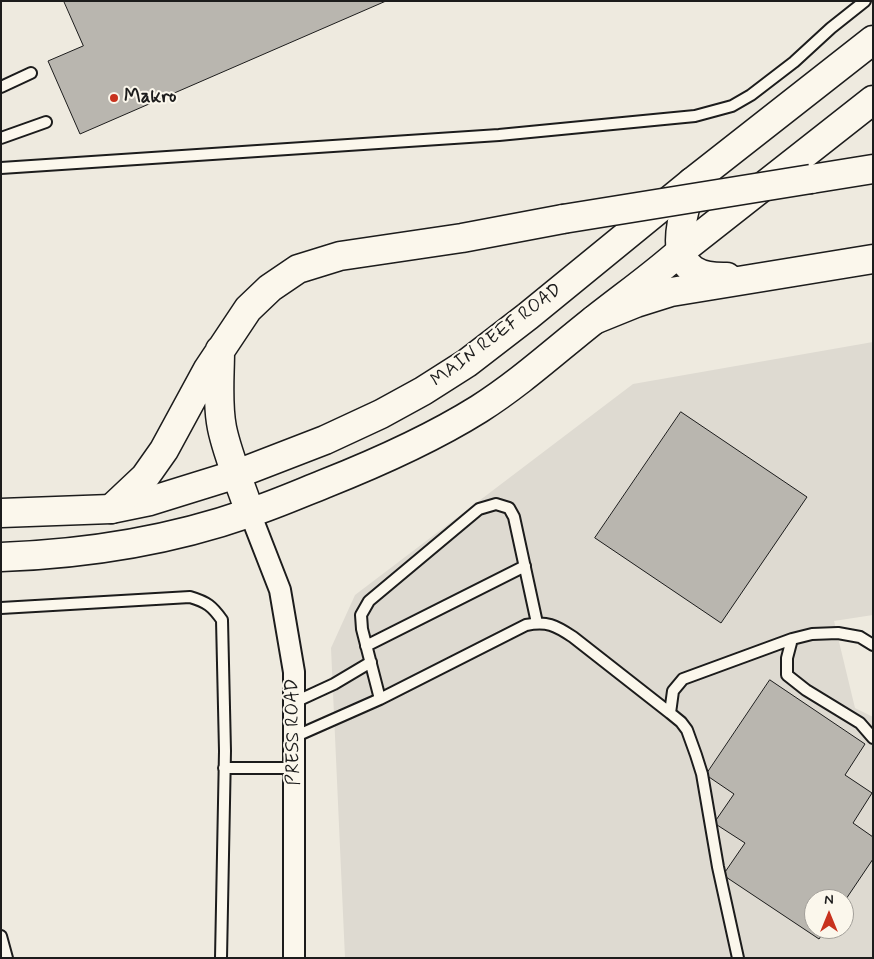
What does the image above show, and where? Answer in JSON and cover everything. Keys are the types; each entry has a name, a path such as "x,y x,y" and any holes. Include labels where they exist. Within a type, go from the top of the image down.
{"main road":[{"name":"MAIN REEF ROAD","path":"1,513 111,509 150,501 237,474 325,440 381,414 423,391 467,363 528,316 692,182 873,40"},
{"path":"1,557 80,552 122,546 189,532 250,513 345,476 410,447 479,409 540,365 594,320 657,273 680,251 873,100"},
{"path":"111,509 145,477 164,450 208,368 248,309 270,288 298,269 340,256 462,238 563,219 873,169"},
{"path":"692,182 679,231 680,251 687,264 704,275 718,277 766,276"},
{"path":"594,320 652,297 873,259"},
{"path":"220,349 219,384 222,426 250,513"}],"street":[{"name":"PRESS ROAD","path":"250,513 280,590 294,672 294,958"}],"lane":[{"path":"1,168 498,135 695,116 732,106 751,95 794,62 831,28 865,1"},
{"path":"1,87 31,73"},
{"path":"1,138 46,122"},
{"path":"380,699 362,629 361,615 369,601 478,509 496,504 508,508 514,516 537,623"},
{"path":"366,646 525,566"},
{"path":"1,608 190,597 202,600 212,606 222,620 224,768 221,958"},
{"path":"294,737 380,699 526,625 546,623 558,627 670,713 687,730 702,774 718,867 738,958"},
{"path":"670,713 673,691 683,680 792,639 812,634 838,633 860,637 873,645"},
{"path":"792,639 787,658 787,675 806,690 860,723 873,738"},
{"path":"295,702 334,684 371,662"},
{"path":"224,768 294,768"},
{"path":"1,936 7,958"}],"shaded area":[{"path":"873,342 873,615 834,621 855,708 873,717 873,958 345,958 331,648 355,595 633,384"}],"building":[{"name":"Makro","path":"64,1 386,1 80,134 48,61 83,46"},
{"path":"681,412 807,497 721,623 595,538"},
{"path":"770,680 865,744 845,775 872,793 853,823 873,837 873,859 853,889 804,889 804,929 723,875 745,843 714,823 734,794 706,775"}],"place":[{"name":"Makro","path":"114,98"}]}
